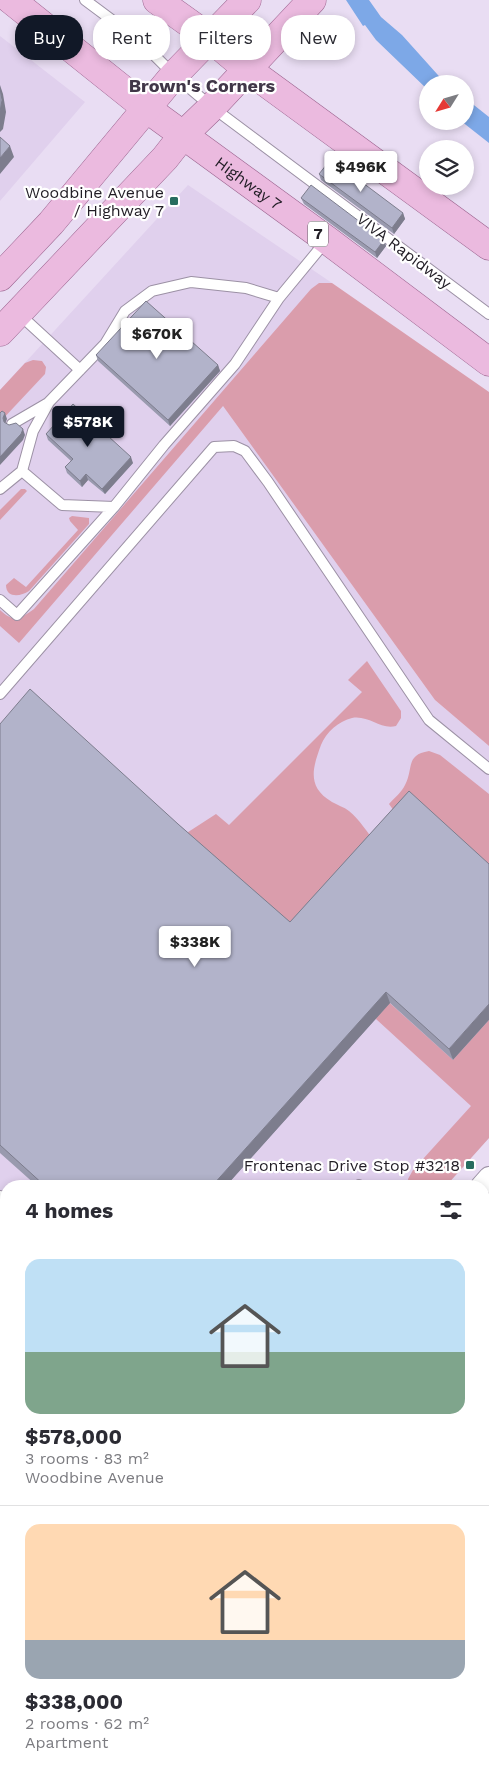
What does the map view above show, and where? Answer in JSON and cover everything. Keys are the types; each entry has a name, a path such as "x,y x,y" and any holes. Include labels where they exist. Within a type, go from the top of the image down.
{"main road":[{"name":"Highway 7","path":"11,0 146,108 327,240 489,362"},
{"path":"157,0 180,16"},
{"path":"232,15 247,0"},
{"path":"9,322 312,0"},
{"path":"0,276 51,223 146,108 189,60"},
{"path":"236,60 489,246"}],"lane":[{"name":"VIVA Rapidway","path":"86,0 140,41 174,75 212,106 489,314"},
{"path":"0,600 17,615 114,507 164,445 236,364 279,298 327,240"},
{"path":"12,424 49,402 105,344 125,311 152,291 191,282 246,288 279,298"},
{"path":"9,322 80,370"},
{"path":"0,489 22,470 33,431 49,402"},
{"path":"0,694 214,448 234,446 245,451 268,482 429,720 489,769"},
{"path":"22,470 62,505 114,507"}],"shaded area":[{"path":"0,36 15,48 15,60 31,60 85,102 0,201"},
{"path":"188,185 332,283 223,406 435,700 489,746 489,1138 451,1180 0,1180 0,390"},
{"path":"319,283 332,283 489,392 489,746 435,700 223,406 19,643 0,626 0,610 9,617 17,618 34,609 311,289"},
{"path":"33,360 42,361 46,367 45,374 0,422 0,390 25,363"},
{"path":"21,489 27,491 0,520 0,510"},
{"path":"72,516 89,518 89,524 29,591 18,595 8,592 6,585 14,578 26,587 78,530 70,521 69,518"},
{"path":"367,661 401,711 401,718 396,726 390,727 358,718 347,719 338,724 326,736 321,745 314,769 314,776 318,790 332,802 353,814 376,844 303,941 182,836 216,814 229,825 362,692 348,680"},
{"path":"429,751 440,755 489,794 489,871 399,818 389,804 404,788 413,759 421,753"},
{"path":"382,996 453,1060 489,1020 489,1138 451,1180 408,1179 413,1170 471,1106 376,1019"}],"water":[{"path":"346,0 369,0 381,17 402,35 438,75 419,75 419,81 376,40 365,25 363,26"},
{"path":"474,105 489,117 489,143 472,130 474,130"}],"building":[{"path":"0,88 2,100 0,112"},
{"path":"0,137 10,146 0,158"},
{"path":"331,159 403,213 392,228 319,174"},
{"path":"311,185 384,240 375,252 301,198"},
{"path":"146,301 218,365 168,420 96,355"},
{"path":"73,404 131,457 102,489 86,474 80,481 65,467 73,459 46,434"},
{"path":"2,411 5,413 4,422 9,425 16,423 23,429 21,434 0,457 0,413"},
{"path":"30,689 178,824 290,922 409,791 489,864 489,1004 449,1049 386,992 217,1180 38,1180 0,1145 0,724"}],"place":[{"name":"Woodbine Avenue / Highway 7","path":"174,201"},
{"name":"Frontenac Drive Stop #3218","path":"470,1165"}],"district":[{"name":"Brown's Corners","path":"202,85"}]}
